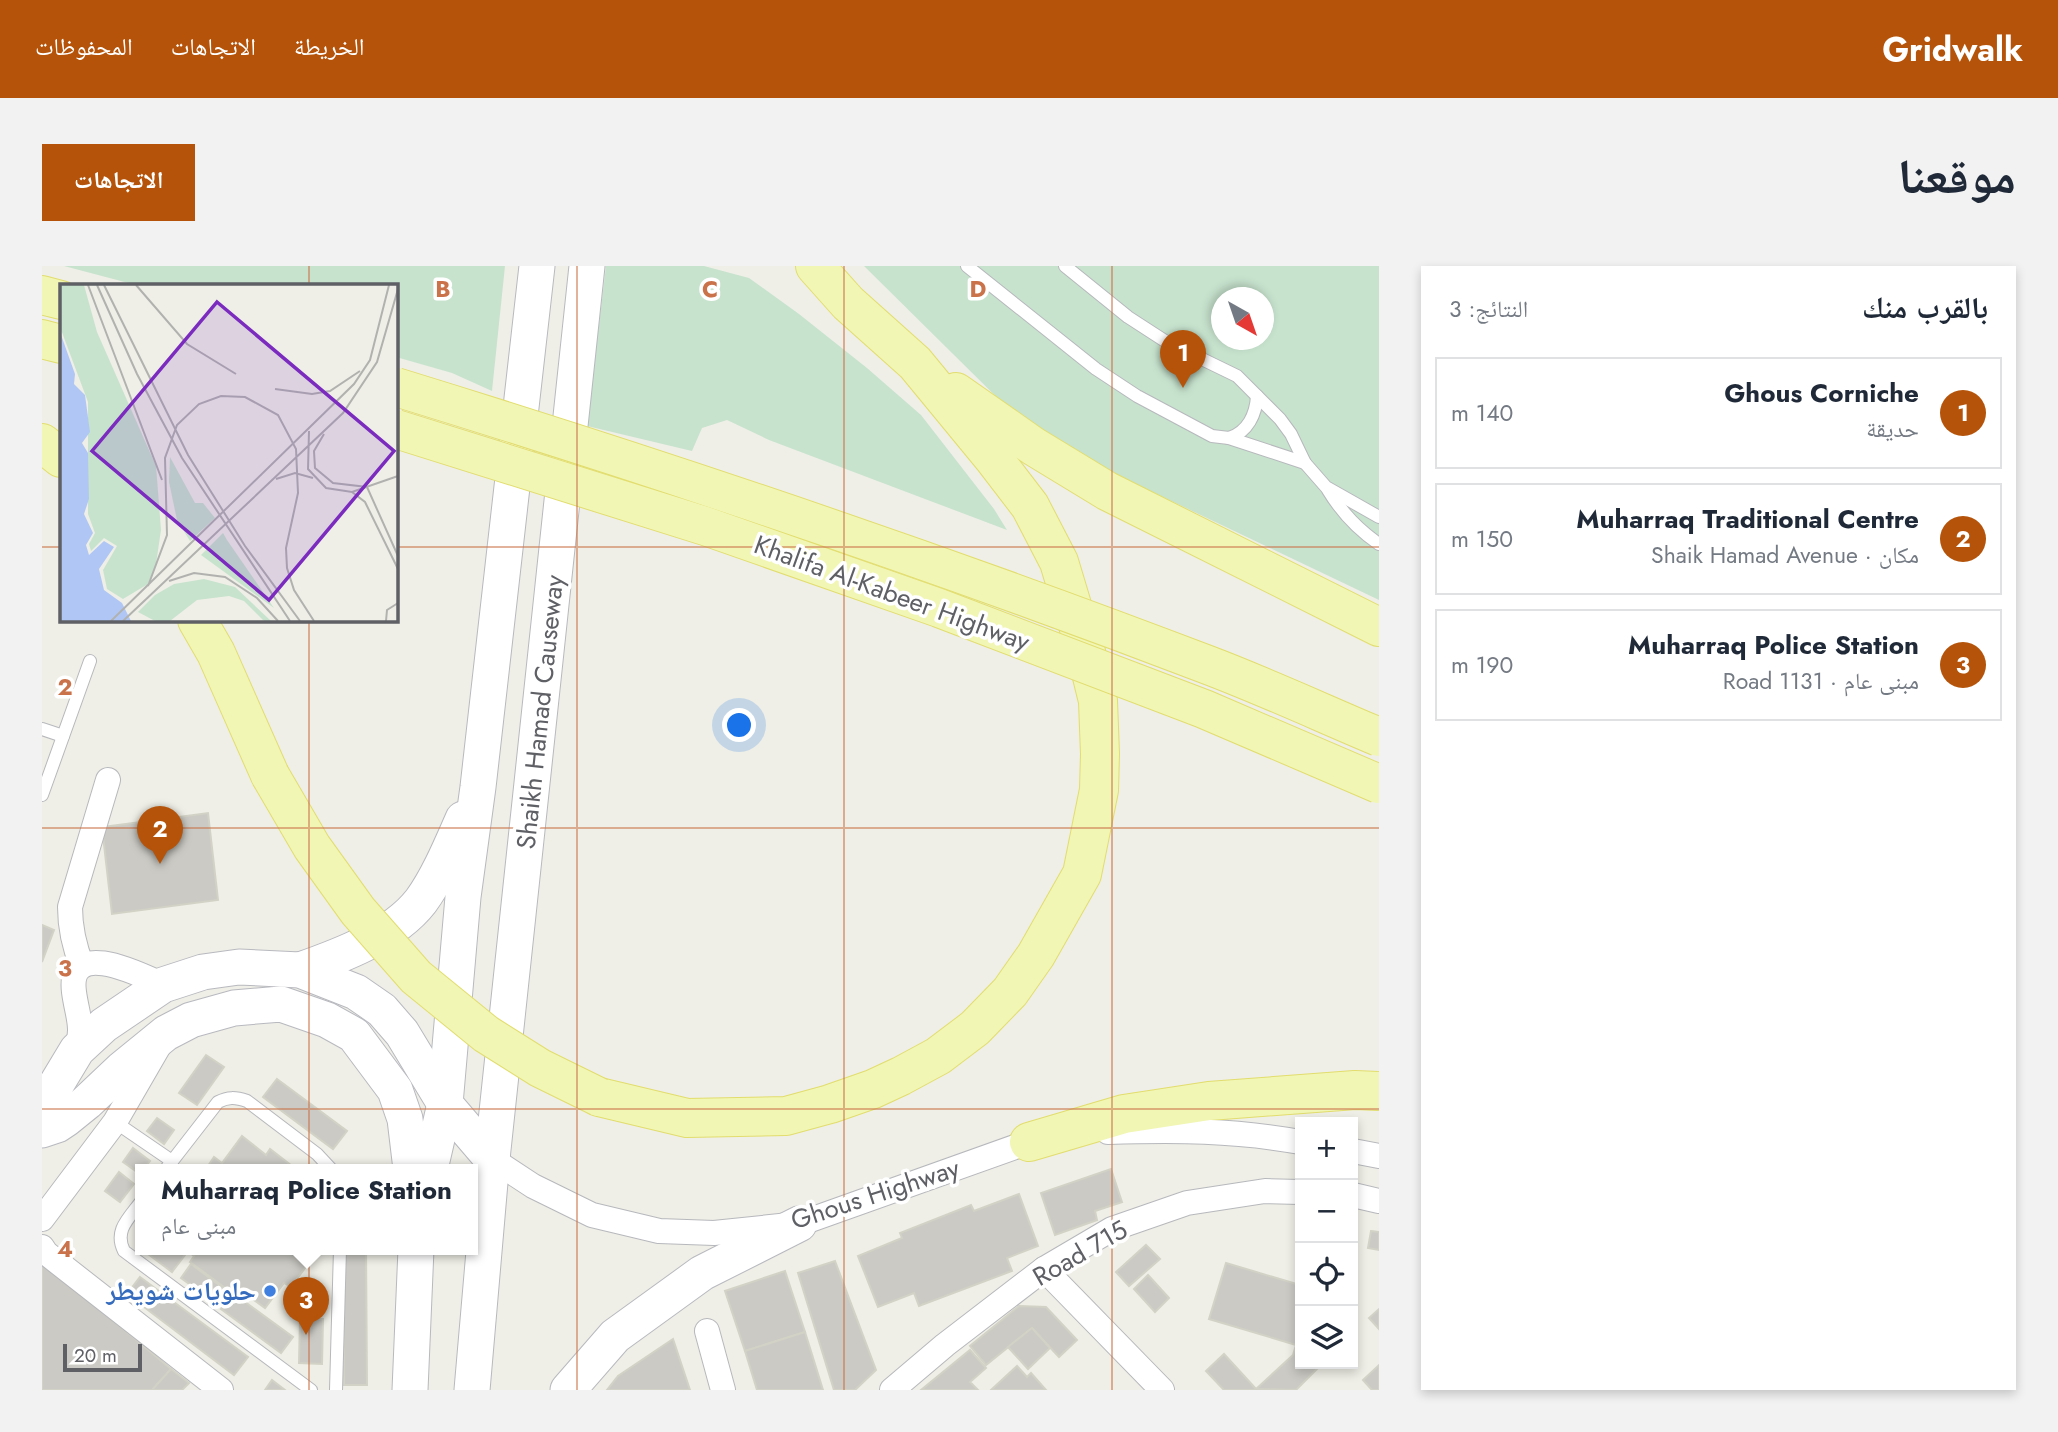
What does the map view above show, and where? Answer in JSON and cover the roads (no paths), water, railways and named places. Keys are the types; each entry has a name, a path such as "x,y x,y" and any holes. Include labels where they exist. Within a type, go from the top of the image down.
{"main road":[{"name":"Shaikh Hamad Causeway","path":"431,1164 444,1104 463,897 537,266"},
{"name":"Shaikh Hamad Causeway","path":"471,1390 492,1158 587,266"},
{"path":"815,266 848,303 915,363 1033,446 1107,491 1379,627"},
{"path":"42,295 60,300"},
{"path":"42,339 60,344"},
{"path":"198,621 216,653 270,775 320,858 358,911 416,977 486,1034 540,1068 600,1097 687,1118 786,1116 873,1089 938,1056 975,1028 1010,992 1037,955 1082,874 1099,790 1098,701 1059,562 1030,506 915,363"},
{"name":"Khalifa Al-Kabeer Highway","path":"397,387 574,442 951,570 1210,666 1379,737"},
{"name":"Khalifa Al-Kabeer Highway","path":"397,429 705,526 939,608 1204,709 1379,784"},
{"path":"42,443 60,457"},
{"path":"50,1119 77,1050 104,1025 163,985 203,972 239,967 300,970 343,955 398,924 421,901 448,852 478,787"},
{"name":"Ghous Highway","path":"300,970 356,992 382,1010 402,1033 444,1104 492,1158"},
{"path":"50,1119 87,1102 122,1068 166,1033 191,1020 234,1008 281,1004 327,1020 354,1035 395,1090 405,1119 410,1164"},
{"path":"42,1056 77,1050"},
{"path":"1029,1142 1124,1114 1209,1101 1355,1090 1379,1091"},
{"path":"568,1390 615,1336 702,1273 799,1224"},
{"path":"410,1390 416,1255"}],"street":[{"path":"82,966 73,945 70,907 108,780"},
{"path":"77,1050 81,1026 74,989 75,976 82,966 93,962 104,963 135,972 163,985"},
{"path":"42,1219 115,1122 166,1033"},
{"path":"50,1119 115,1122"},
{"name":"Ghous Highway","path":"492,1158 533,1186 592,1215 659,1231 714,1233 799,1224 1029,1142 1106,1132 1184,1129 1262,1135 1295,1141"},
{"path":"1358,1152 1379,1156"},
{"name":"Road 715","path":"892,1390 945,1345 1044,1269 1112,1229 1187,1203 1265,1191 1295,1192"},
{"path":"1358,1196 1379,1201"},
{"path":"42,1247 46,1253 221,1390"},
{"path":"1044,1269 1162,1390"},
{"path":"707,1331 723,1390"}],"lane":[{"path":"967,266 1056,338 1137,396 1212,436 1229,438 1305,463"},
{"path":"1065,266 1128,317 1165,341 1237,376 1280,419 1291,434 1305,463 1345,516 1360,532 1379,544"},
{"path":"1229,438 1238,435 1249,422 1257,396"},
{"path":"1325,487 1379,517"},
{"path":"42,795 90,661"},
{"path":"42,729 63,736"},
{"path":"170,1164 218,1102 237,1098 247,1101 326,1164"},
{"path":"115,1122 168,1164"},
{"path":"135,1210 119,1236 124,1251 311,1390"},
{"path":"335,1390 340,1255"}],"place":[{"name":"Ghous Corniche","path":"1183,388"},
{"name":"Muharraq Traditional Centre","path":"160,864"},
{"name":"حلويات شويطر","path":"270,1291"},
{"name":"Muharraq Police Station","path":"306,1335"}]}
